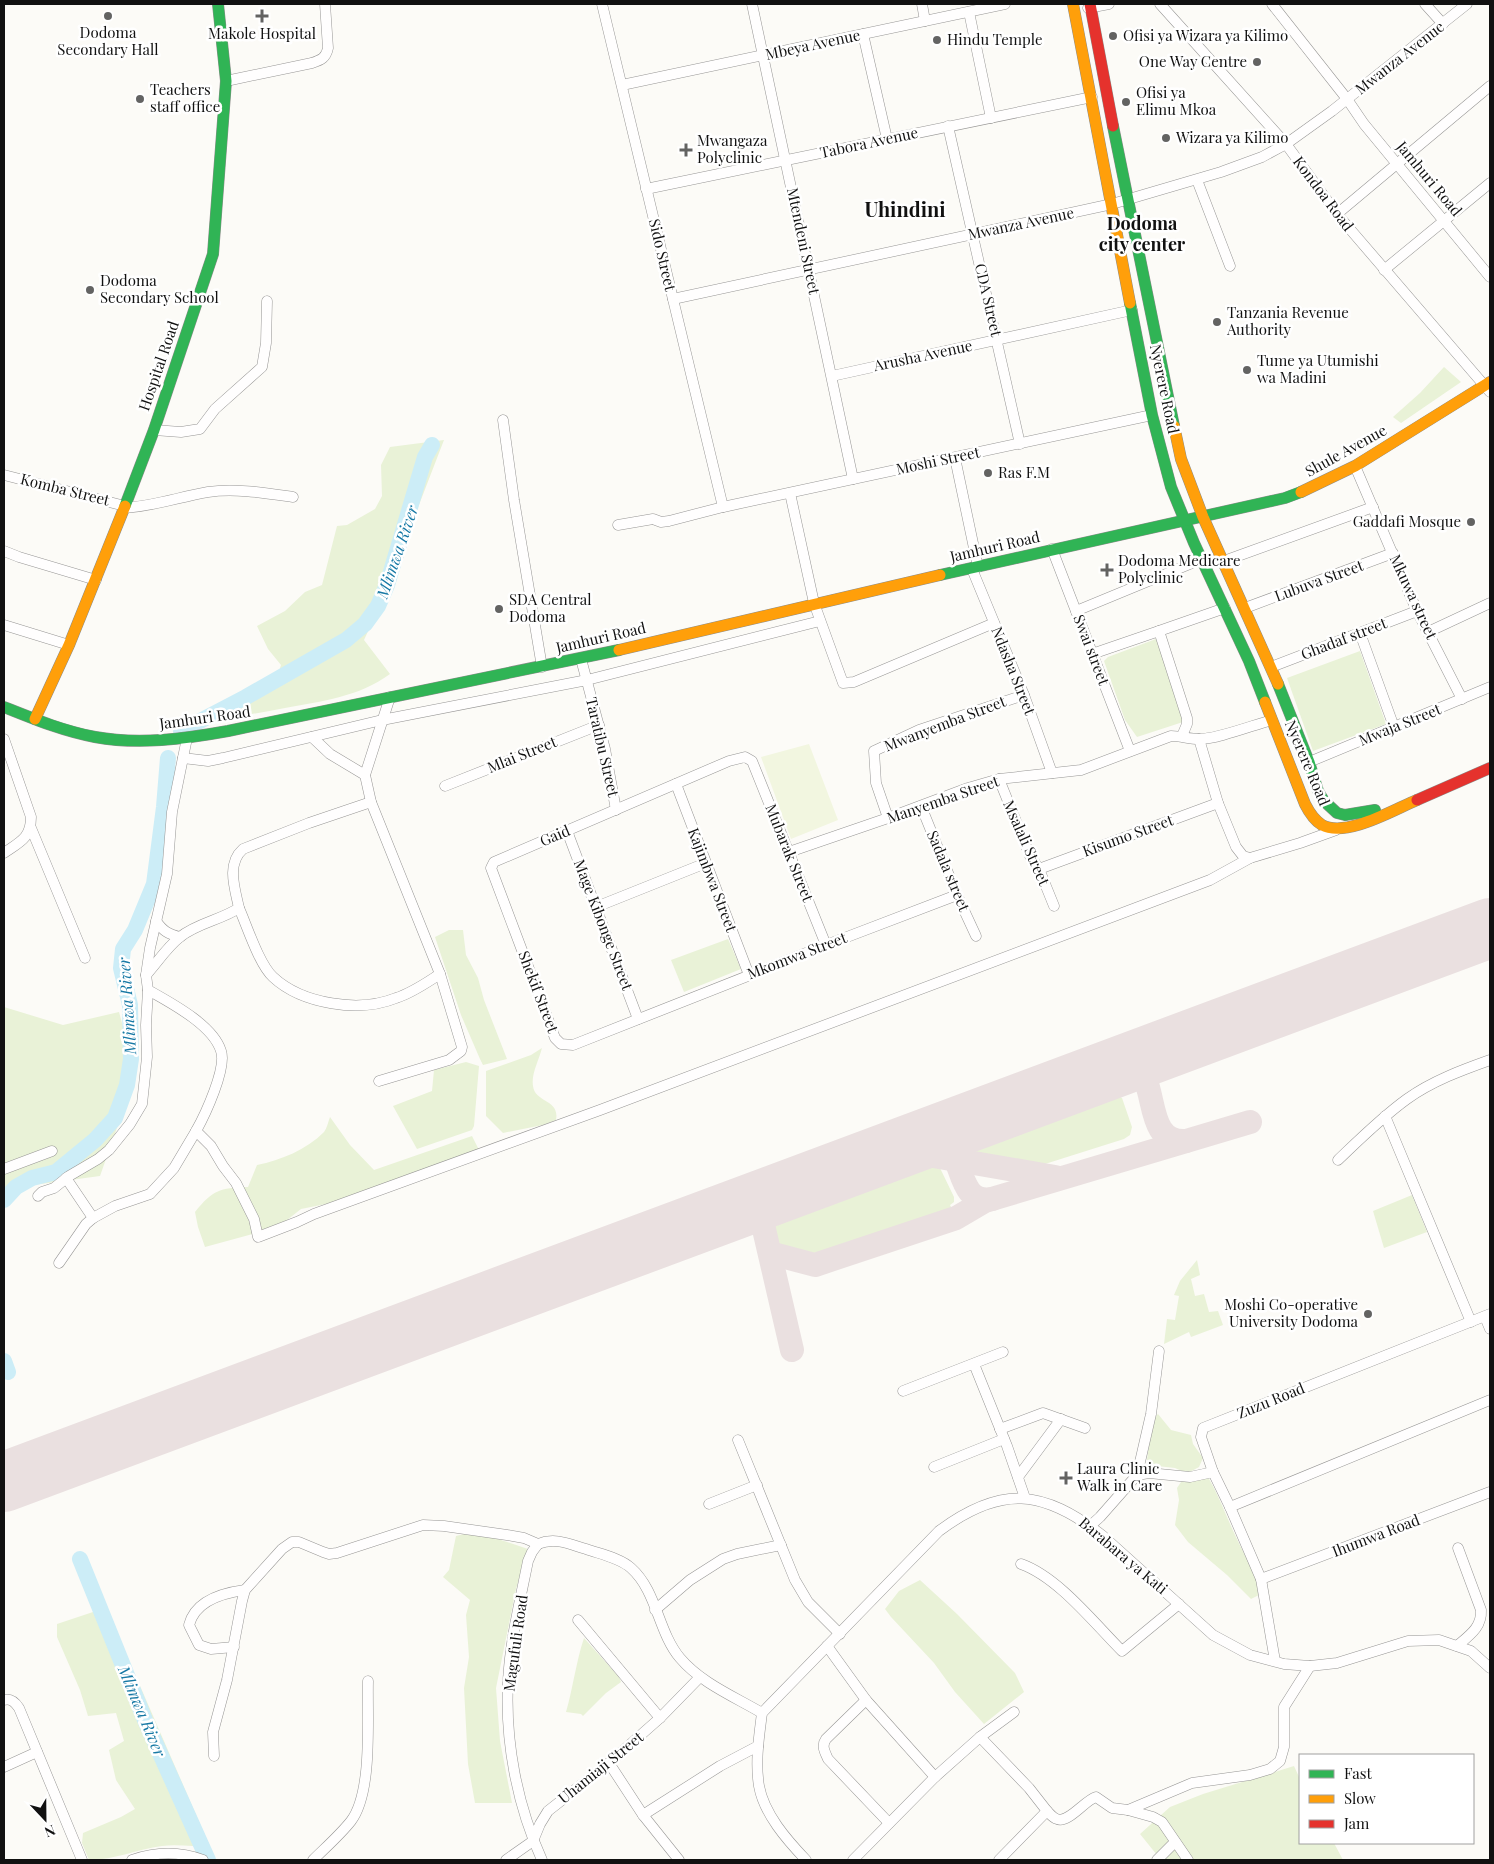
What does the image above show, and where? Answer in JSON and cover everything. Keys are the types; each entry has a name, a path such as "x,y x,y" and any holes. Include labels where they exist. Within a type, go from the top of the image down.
{"main road":[{"name":"Hospital Road","path":"36,719 69,645 125,507 154,430 213,254 226,81 218,4"},
{"name":"Nyerere Road","path":"1091,6 1127,200 1181,459 1203,517 1246,608 1271,667 1321,796 1338,813 1345,815 1369,810 1388,811"},
{"name":"Nyerere Road","path":"1074,8 1152,415 1171,487 1184,521 1249,660 1305,804 1316,822 1337,829"},
{"name":"Shule Avenue","path":"1203,517 1285,498 1320,484 1355,466 1488,386"},
{"name":"Jamhuri Road","path":"4,710 74,732 110,740 146,741 187,738 581,659 814,603 1203,517"},
{"path":"1337,829 1351,828 1490,768"}],"street":[{"path":"226,81 312,63 327,55 325,4"},
{"name":"Sido Street","path":"602,4 723,507"},
{"name":"Mtendeni Street","path":"752,4 853,479"},
{"path":"922,4 925,21"},
{"name":"Mbeya Avenue","path":"622,85 1005,4"},
{"path":"1074,8 1109,4"},
{"name":"Kondoa Road","path":"1160,4 1286,144 1337,214 1384,270 1488,386"},
{"name":"Jamhuri Road","path":"1272,4 1347,98 1364,124 1490,277"},
{"path":"1425,4 1443,24"},
{"name":"Mwanza Avenue","path":"673,299 1112,204 1197,180 1262,157 1286,144 1468,4"},
{"path":"969,12 991,118"},
{"path":"863,34 887,139"},
{"path":"1337,214 1490,86"},
{"name":"Tabora Avenue","path":"646,189 1092,97"},
{"name":"CDA Street","path":"948,126 1020,444"},
{"path":"1197,180 1230,266"},
{"path":"1384,270 1490,183"},
{"path":"154,430 181,432 200,429 215,409 262,367 266,343 267,301"},
{"name":"Arusha Avenue","path":"832,376 1132,310"},
{"name":"Moshi Street","path":"618,525 653,519 669,522 723,507 1152,415"},
{"path":"504,420 514,500 542,667"},
{"name":"Ndasha Street","path":"955,458 975,568 994,623 1024,694 1052,773"},
{"name":"Mkuwa street","path":"1355,466 1417,611 1462,699"},
{"name":"Komba Street","path":"4,475 125,507 149,506 209,492 252,492 293,497"},
{"path":"790,493 814,603 843,683 854,682 994,623"},
{"path":"1224,561 1372,507"},
{"name":"Swai street","path":"1052,549 1130,751"},
{"path":"4,551 96,580"},
{"name":"Lubuva Street","path":"1246,608 1393,553"},
{"path":"1076,611 1202,559"},
{"path":"1428,632 1490,603"},
{"path":"1092,654 1225,608"},
{"name":"Ghadaf street","path":"1271,667 1417,611"},
{"path":"183,758 208,761 382,720 587,680 820,621"},
{"path":"4,625 69,645"},
{"path":"1158,631 1187,718 1187,724 1182,736"},
{"path":"1360,632 1394,727"},
{"name":"Taratibu Street","path":"581,659 606,749 616,810 729,761 745,757 752,761"},
{"name":"Mwaja Street","path":"1309,762 1490,688"},
{"name":"Mwanyemba Street","path":"888,818 876,783 874,751 920,730 1024,694"},
{"path":"379,1080 449,1060 461,1051 461,1041 440,974 371,802 365,775 390,697"},
{"name":"Manyemba Street","path":"789,852 968,788 999,780 1082,770 1171,736 1199,739 1212,737 1272,720"},
{"name":"Mlai Street","path":"445,786 599,724"},
{"path":"312,737 330,754 365,775"},
{"path":"38,1196 42,1192 54,1188 109,1150 130,1124 142,1104 147,1057 148,990 146,975 150,948 167,874 172,812 187,738"},
{"path":"4,739 31,817 31,828 85,958"},
{"path":"1199,739 1218,803 1236,847 1242,856 1250,858"},
{"name":"Mubarak Street","path":"752,761 826,945"},
{"name":"Msalali Street","path":"999,780 1030,856 1039,869 1054,906"},
{"name":"Kajimbwa Street","path":"676,784 749,975"},
{"path":"371,802 309,823 243,850 236,856 234,863 234,881 239,908 260,956 272,976 310,998 335,1004 381,1002 396,998 422,986 440,974"},
{"name":"Kisumo Street","path":"1039,869 1218,803"},
{"name":"Sadala street","path":"921,806 957,895 976,936"},
{"name":"Gaid","path":"494,862 616,810"},
{"path":"4,853 26,837 31,828"},
{"path":"196,1131 211,1146 236,1183 254,1219 258,1237 314,1214 590,1113 1210,880 1250,858 1300,843 1337,829"},
{"name":"Mage Kibonge Street","path":"567,831 638,1018"},
{"name":"Shekif Street","path":"494,862 491,868 555,1038 561,1044 572,1044 638,1018"},
{"path":"596,907 706,863"},
{"name":"Mkomwa Street","path":"638,1018 957,895"},
{"path":"146,975 180,936 229,915 239,908"},
{"path":"156,921 163,931 171,935 180,936"},
{"path":"59,1263 86,1224 93,1218 115,1206 150,1194 174,1168 201,1121 219,1075 223,1059 218,1043 201,1025 174,1005 148,990"},
{"path":"1338,1160 1408,1098 1451,1075 1490,1060"},
{"path":"1386,1116 1471,1322"},
{"path":"4,1169 52,1151"},
{"path":"66,1178 93,1218"},
{"path":"1488,1316 1490,1329"},
{"name":"Zuzu Road","path":"1275,1661 1261,1579 1230,1507 1212,1472 1201,1436 1203,1428 1488,1316"},
{"path":"1090,1526 1137,1475 1150,1414 1159,1351"},
{"path":"903,1392 1003,1352"},
{"path":"974,1364 1025,1498"},
{"path":"1230,1507 1490,1400"},
{"path":"1000,1429 1044,1413 1085,1428"},
{"path":"1018,1477 1061,1418"},
{"path":"934,1467 1004,1439"},
{"path":"738,1440 795,1580 808,1602 840,1634"},
{"path":"1137,1475 1149,1473 1190,1477 1212,1472"},
{"path":"709,1504 757,1485"},
{"name":"Ihumwa Road","path":"1261,1579 1490,1492"},
{"name":"Barabara ya Kati","path":"762,1713 940,1532 955,1520 995,1500 1025,1498 1062,1509 1090,1526 1212,1635 1250,1655 1284,1664 1310,1666 1337,1662 1408,1641 1439,1640 1472,1651 1490,1668"},
{"path":"214,1756 213,1732 234,1647 245,1590 282,1549 292,1542 300,1542 329,1554 337,1553 423,1525 508,1534 538,1544 548,1540 557,1540 609,1556 630,1567 645,1585 665,1633 679,1658 700,1677 762,1713 758,1746 759,1787 767,1810 791,1845 806,1860"},
{"name":"Magufuli Road","path":"538,1544 528,1561 515,1629 508,1681 508,1729 514,1771 533,1841 542,1860"},
{"path":"655,1610 698,1575 723,1559 737,1554 781,1545"},
{"path":"1457,1646 1475,1630 1482,1620 1481,1610 1458,1548"},
{"path":"1021,1564 1032,1568 1052,1581 1122,1651 1179,1604"},
{"path":"234,1647 211,1650 199,1645 189,1625 192,1615 204,1604 230,1592 245,1590"},
{"path":"578,1620 660,1718"},
{"path":"828,1646 866,1700 935,1777"},
{"path":"1128,1810 1192,1782 1250,1775 1277,1765 1284,1747 1284,1707 1310,1666"},
{"name":"Uhamiaji Street","path":"533,1841 548,1811 610,1764 660,1718 700,1677"},
{"path":"313,1860 352,1821 361,1798 368,1765 368,1681"},
{"path":"4,1700 15,1702 82,1860"},
{"path":"866,1700 826,1739 823,1743 824,1750 828,1759 889,1823"},
{"path":"853,1860 935,1777 980,1737 1014,1712"},
{"path":"980,1737 1056,1819 1063,1820 1090,1799 1096,1797 1112,1808 1153,1816 1162,1822 1188,1860"},
{"path":"643,1815 720,1766 758,1746"},
{"path":"4,1767 37,1752"},
{"path":"610,1764 643,1815 679,1860"},
{"path":"999,1860 1047,1811"},
{"path":"506,1860 533,1841"},
{"path":"1157,1860 1175,1842"},
{"path":"132,1860 148,1854 175,1853 199,1859"}],"green space":[{"path":"1444,367 1461,382 1401,423 1393,417 1420,393"},
{"path":"444,440 417,510 402,558 364,640 390,674 366,688 340,697 214,720 190,722 204,713 245,694 278,674 281,665 268,649 257,626 285,611 305,592 322,585 337,526 347,525 375,509 382,496 381,465 390,447"},
{"path":"1156,639 1181,700 1183,722 1137,737 1125,720 1104,661 1108,657"},
{"path":"1360,651 1386,724 1313,751 1287,678"},
{"path":"809,744 838,820 791,839 761,757"},
{"path":"449,930 463,930 466,955 478,978 484,1000 507,1059 483,1065 480,1059 461,1015 435,937"},
{"path":"728,939 741,969 684,992 671,960"},
{"path":"4,1007 63,1025 119,1012 136,1074 100,1176 4,1189"},
{"path":"542,1048 534,1072 533,1086 538,1096 554,1108 556,1120 543,1125 503,1133 486,1116 486,1071 531,1055"},
{"path":"466,1062 479,1066 474,1126 472,1130 417,1149 393,1106 432,1091 434,1070"},
{"path":"1111,1092 1122,1098 1132,1127 1130,1135 1124,1139 1045,1164 977,1154 975,1151 975,1142"},
{"path":"330,1117 350,1145 374,1170 472,1136 479,1150 341,1201 301,1209 282,1224 205,1247 195,1212 201,1205 217,1192 230,1188 248,1187 257,1165 284,1157 309,1144 324,1132"},
{"path":"938,1166 940,1168 954,1197 954,1202 950,1205 953,1211 809,1258 776,1247 771,1227 777,1216 907,1167"},
{"path":"1412,1195 1427,1232 1384,1248 1373,1211"},
{"path":"1197,1260 1200,1275 1191,1279 1195,1296 1204,1294 1209,1312 1218,1311 1223,1325 1191,1337 1189,1332 1164,1344 1167,1319 1175,1320 1179,1296 1174,1295 1180,1281"},
{"path":"1158,1414 1171,1430 1191,1435 1193,1444 1203,1458 1199,1467 1188,1473 1175,1468 1157,1466 1147,1460 1152,1420"},
{"path":"1208,1477 1259,1587 1261,1594 1251,1599 1227,1575 1188,1542 1175,1525 1179,1500 1177,1488 1183,1479"},
{"path":"464,1534 495,1538 528,1549 516,1589 496,1688 500,1741 512,1803 475,1803 468,1764 464,1688 469,1657 466,1615 470,1600 443,1577 449,1570 456,1536"},
{"path":"920,1580 957,1614 1015,1673 1024,1692 984,1724 955,1692 934,1663 885,1609 899,1591"},
{"path":"96,1611 121,1674 137,1679 210,1847 162,1846 99,1860 89,1860 82,1843 83,1833 135,1809 116,1780 109,1750 124,1741 116,1713 88,1716 80,1690 57,1637 57,1624"},
{"path":"584,1638 619,1677 621,1682 606,1693 583,1716 566,1712"},
{"path":"1294,1766 1299,1777 1299,1844 1335,1844 1343,1860 1161,1860 1140,1834 1170,1807 1203,1794"}],"waterway":[{"name":"Mlimwa River","path":"181,731 246,697 346,640 365,624 378,606 387,585 425,457 432,445"},
{"name":"Mlimwa River","path":"4,1200 16,1187 32,1178 56,1172 95,1140 115,1118 127,1085 131,1059 130,1005 121,968 123,949 135,930 154,884 168,758"},
{"name":"Mlimwa River","path":"4,1361 8,1372"},
{"name":"Mlimwa River","path":"80,1559 145,1720 208,1860"}],"taxiway":[{"path":"1144,1080 1145,1064 1153,1054"},
{"path":"1121,1065 1138,1069 1145,1079 1154,1114 1164,1134 1173,1140 1186,1141"},
{"path":"770,1253 815,1265 956,1218 985,1201 1250,1122"},
{"path":"930,1137 945,1142 951,1150 967,1188 973,1195 981,1199 992,1199"},
{"path":"887,1152 910,1152 1055,1177"},
{"path":"757,1199 792,1350"}],"runway":[{"path":"4,1482 1490,928"}],"traffic: fast":[{"path":"125,506 154,430 213,254 226,81 218,4"},
{"path":"1113,126 1174,426"},
{"path":"1130,303 1152,415 1171,487 1194,543 1249,661 1265,702"},
{"path":"940,575 1285,498 1301,492"},
{"path":"4,707 60,728 95,737 128,741 178,739 228,731 619,650"},
{"path":"1278,684 1309,762 1318,791 1324,801 1337,813 1345,815 1375,810"}],"traffic: slow":[{"path":"1073,4 1130,303"},
{"path":"1301,492 1355,466 1490,382"},
{"path":"1174,426 1181,459 1203,517 1278,684"},
{"path":"35,719 69,645 125,506"},
{"path":"619,650 940,575"},
{"path":"1265,702 1305,804 1312,816 1322,825 1332,828 1356,825 1383,816 1417,800"}],"traffic: jam":[{"path":"1090,4 1113,126"},
{"path":"1417,800 1490,768"}],"place":[{"name":"Dodoma Secondary Hall","path":"108,16"},
{"name":"Makole Hospital","path":"262,16"},
{"name":"Ofisi ya Wizara ya Kilimo","path":"1113,36"},
{"name":"Hindu Temple","path":"937,40"},
{"name":"One Way Centre","path":"1257,62"},
{"name":"Teachers staff office","path":"140,99"},
{"name":"Ofisi ya Elimu Mkoa","path":"1126,102"},
{"name":"Wizara ya Kilimo","path":"1166,138"},
{"name":"Mwangaza Polyclinic","path":"686,150"},
{"name":"Dodoma Secondary School","path":"90,290"},
{"name":"Tanzania Revenue Authority","path":"1217,322"},
{"name":"Tume ya Utumishi wa Madini","path":"1247,370"},
{"name":"Ras F.M","path":"988,473"},
{"name":"Gaddafi Mosque","path":"1471,522"},
{"name":"Dodoma Medicare Polyclinic","path":"1107,570"},
{"name":"SDA Central Dodoma","path":"499,609"},
{"name":"Moshi Co-operative University Dodoma","path":"1368,1314"},
{"name":"Laura Clinic Walk in Care","path":"1066,1478"}],"district":[{"name":"Uhindini","path":"905,210"},
{"name":"Dodoma city center","path":"1142,234"}]}
